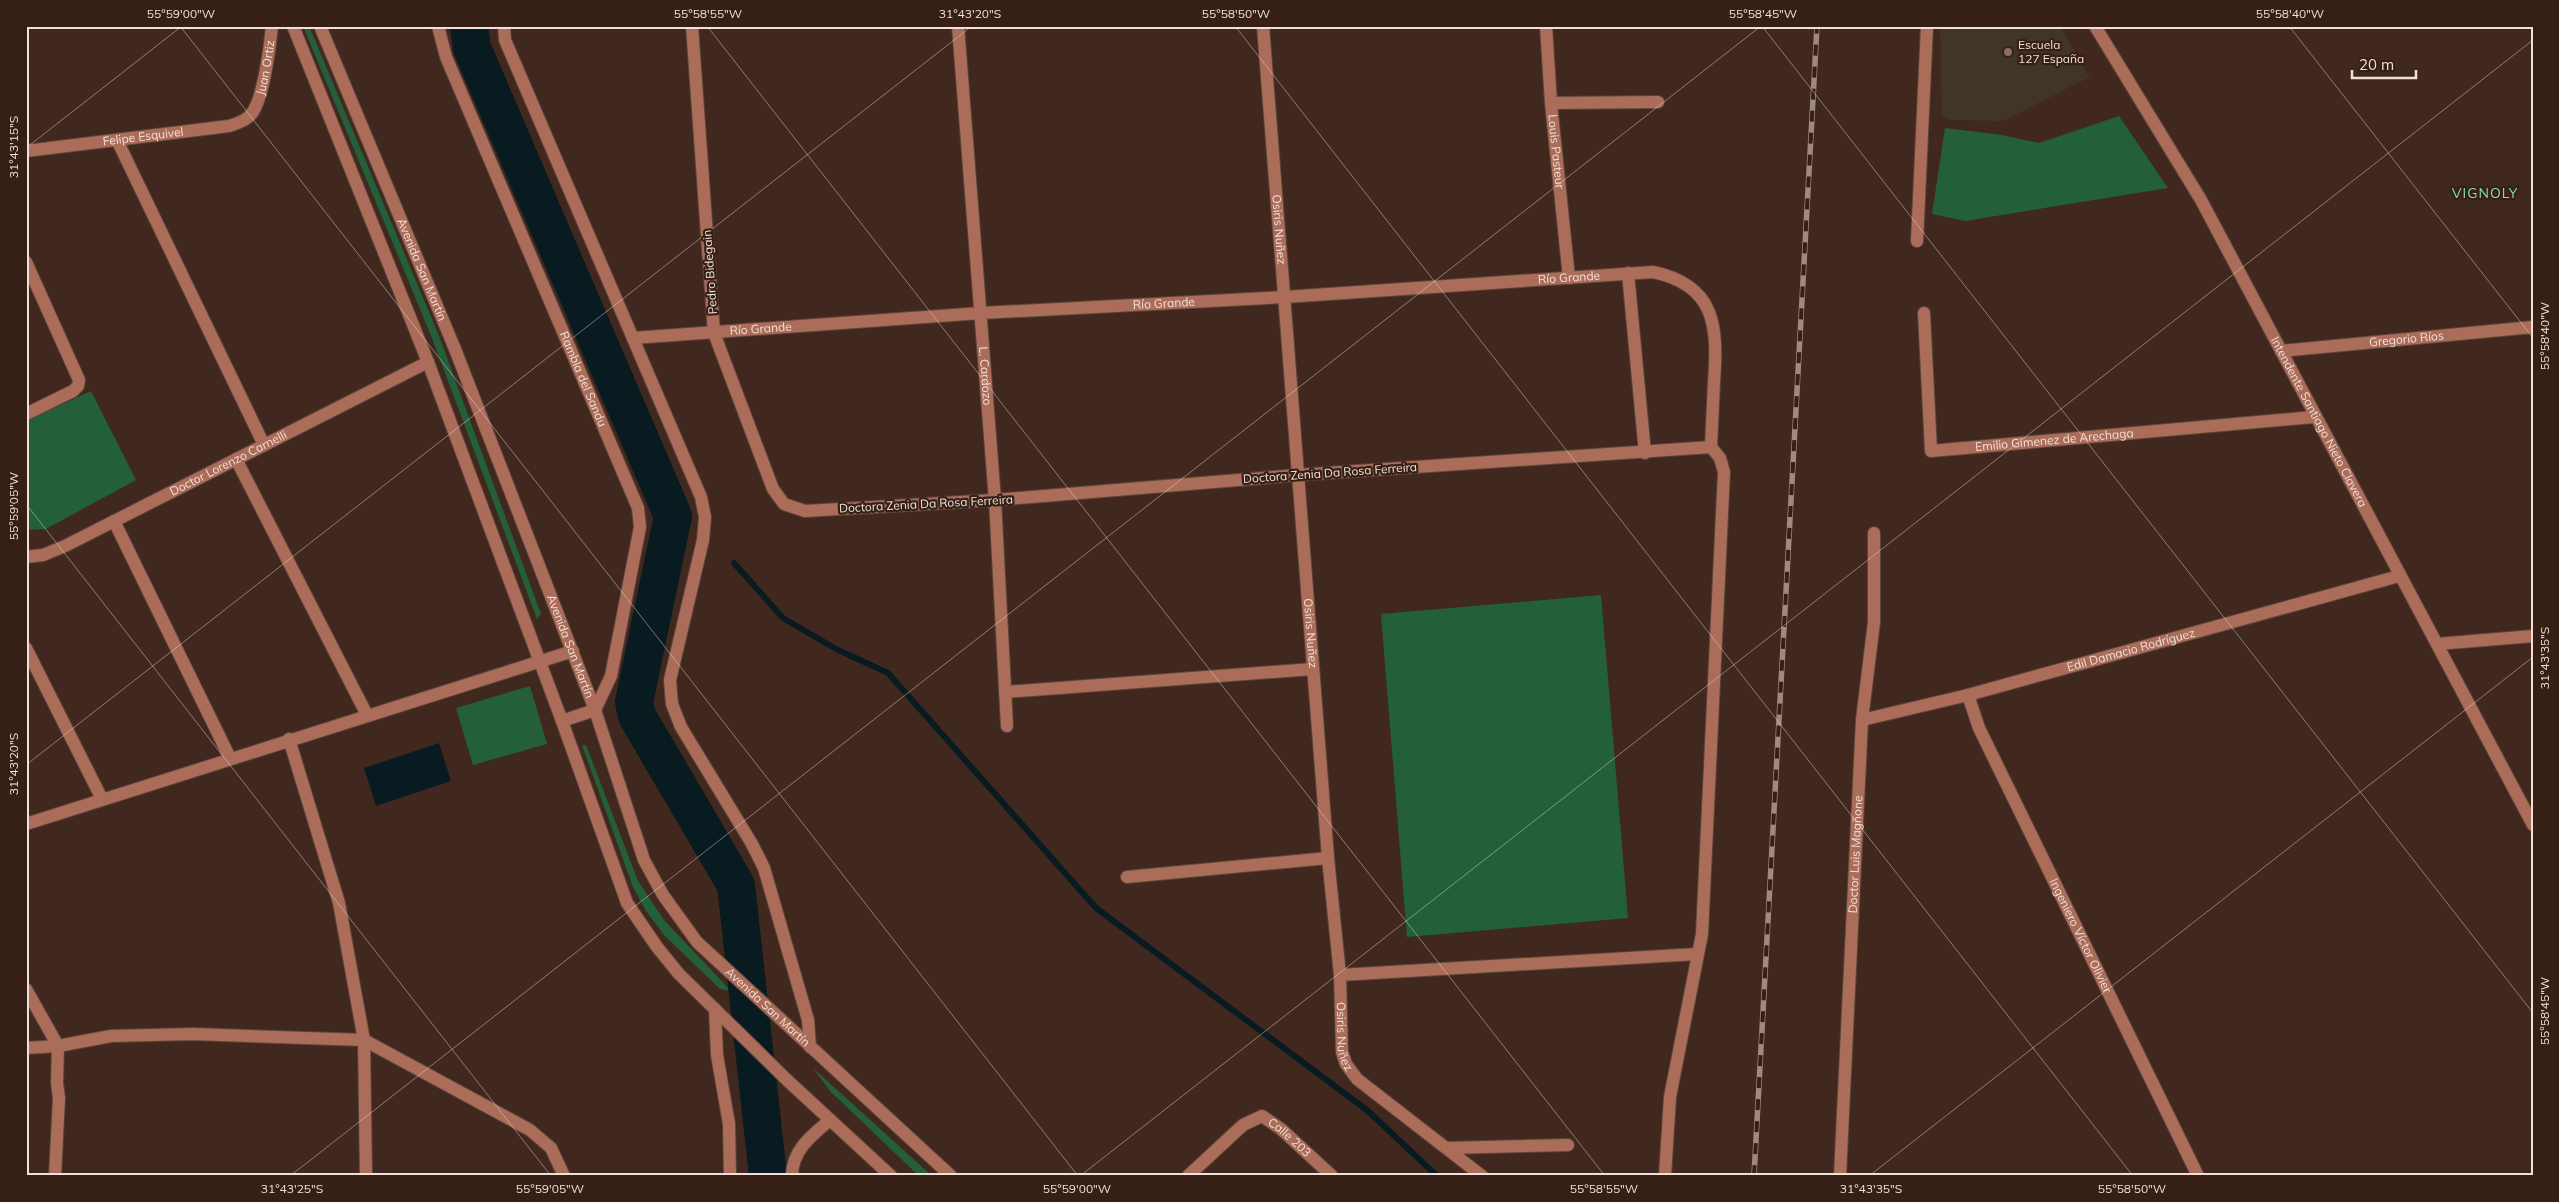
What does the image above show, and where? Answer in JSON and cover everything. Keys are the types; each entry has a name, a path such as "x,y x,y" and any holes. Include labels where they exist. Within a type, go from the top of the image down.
{"street":[{"name":"Juan Ortiz","path":"254,110 268,58 272,26"},
{"path":"293,26 428,362 562,721 627,903 656,948 787,1080 891,1176"},
{"name":"Avenida San Martín","path":"320,26 455,349 595,710 644,860 663,895 697,942 951,1176"},
{"name":"Rambla del Sandu","path":"438,26 446,57 638,508 640,527 611,676 595,710"},
{"path":"504,26 505,40 701,497 705,517 703,540 670,680 672,704 681,727 752,844 764,868 808,1020 810,1047"},
{"name":"Pedro Bidegain","path":"692,26 714,333 773,489 784,504"},
{"name":"L. Cardozo","path":"958,26 995,500 1007,726"},
{"name":"Osiris Nuñez","path":"1263,26 1328,858 1340,975 1342,1052 1346,1064 1357,1079 1482,1176"},
{"name":"Louis Pasteur","path":"1546,26 1551,103 1569,278"},
{"path":"1916,241 1927,26"},
{"name":"Intendente Santiago Nieto Clavera","path":"2095,26 2201,200 2314,417 2533,825"},
{"path":"1551,103 1658,102"},
{"name":"Felipe Esquivel","path":"26,151 229,126 246,119 254,110"},
{"path":"117,140 264,445"},
{"path":"26,262 79,380 78,386 73,391 26,414"},
{"name":"Río Grande","path":"633,338 981,313 1285,297 1653,272 1674,276 1691,288 1707,306 1714,325 1716,349 1710,447"},
{"path":"1628,273 1645,453"},
{"name":"Emilio Gimenez de Arechaga","path":"1924,313 1931,451 2314,417"},
{"name":"Gregorio Ríos","path":"2281,351 2533,327"},
{"name":"Doctor Lorenzo Carnelli","path":"26,557 42,555 65,546 428,362"},
{"path":"1665,1176 1670,1097 1702,934 1724,472 1720,458 1710,447"},
{"name":"Doctora Zenia Da Rosa Ferreira","path":"784,504 805,510 995,500 1298,475 1645,453 1710,447"},
{"path":"236,459 367,715"},
{"path":"114,521 230,758"},
{"name":"Doctor Luis Magñone","path":"1840,1176 1862,720 1874,622 1874,533"},
{"name":"Edil Damacio Rodríguez","path":"1862,720 1968,694 2399,576"},
{"path":"2437,644 2533,636"},
{"path":"26,648 102,799"},
{"path":"26,824 573,651"},
{"path":"1005,692 1313,669"},
{"name":"Ingeniero Víctor Olivier","path":"1968,694 1979,728 2198,1176"},
{"path":"562,721 595,710"},
{"path":"289,740 339,903 364,1040 366,1176"},
{"path":"1126,878 1328,858"},
{"path":"1340,975 1697,954"},
{"path":"26,989 58,1046 59,1098 55,1176"},
{"path":"715,1009 717,1055 729,1124 730,1176"},
{"path":"26,1048 58,1046 111,1036 193,1034 364,1040 530,1130 551,1148 564,1176"},
{"name":"Calle 203","path":"1188,1176 1243,1125 1262,1116 1281,1129 1332,1176"},
{"path":"792,1176 792,1166 798,1151 809,1138 830,1120"},
{"path":"1447,1148 1568,1145"}],"shaded area":[{"name":"Escuela 127 España","path":"1940,26 2060,26 2090,77 2003,121 1950,120 1942,117"}],"green space":[{"path":"303,26 309,26 439,336 541,614 537,619 432,338"},
{"path":"2119,116 2168,188 1965,221 1932,214 1945,128 2002,135 2039,143"},
{"path":"91,391 136,480 46,529 26,530 26,421"},
{"path":"1601,595 1628,918 1407,937 1381,614"},
{"path":"530,686 547,744 473,765 456,708"},
{"path":"582,745 586,745 638,881 664,920 731,991 720,989 665,936 646,911 633,887"},
{"path":"813,1068 932,1176 919,1176 830,1091"}],"water":[{"path":"439,743 451,781 376,806 364,768"}],"waterway":[{"path":"469,26 472,48 673,516 634,702 637,716 736,885 768,1176"},
{"path":"734,563 783,618 836,649 888,673 1096,908 1368,1111 1437,1176"}],"railway":[{"path":"1754,1176 1817,26"}],"place":[{"name":"Escuela 127 España","path":"2008,52"}],"district":[{"name":"VIGNOLY","path":"2485,193"}]}
